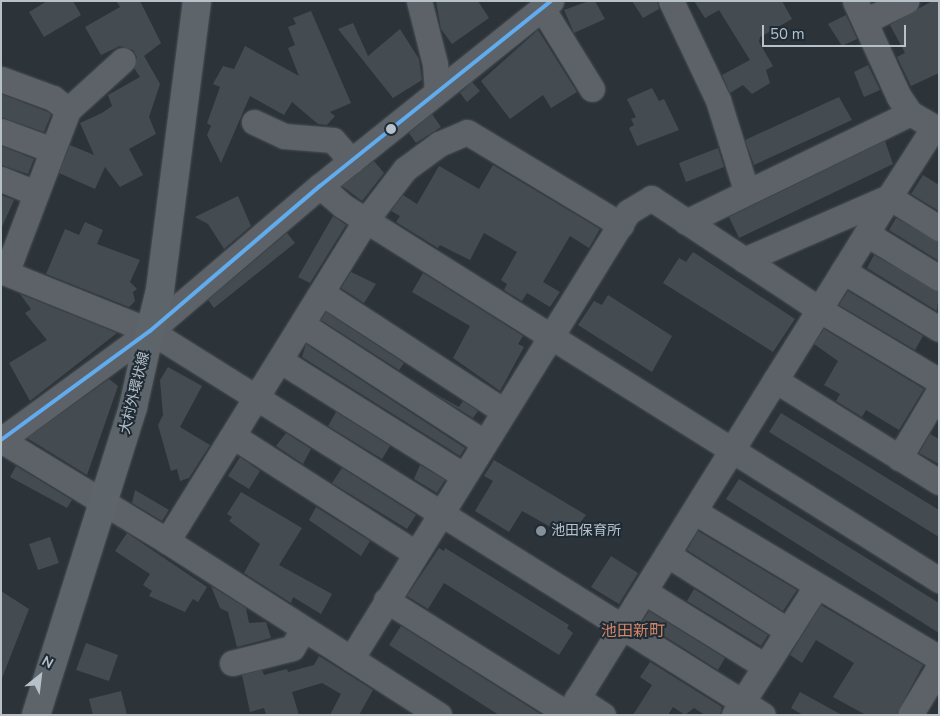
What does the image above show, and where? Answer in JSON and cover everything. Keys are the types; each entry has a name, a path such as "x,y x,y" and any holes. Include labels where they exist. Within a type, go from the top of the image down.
{"main road":[{"name":"大村外環状線","path":"36,715 133,407 160,290 197,1"}],"street":[{"path":"419,1 435,64 437,90"},
{"path":"670,1 718,100 746,190"},
{"path":"571,709 889,197 936,129 910,113 899,98 860,11 906,1"},
{"path":"439,715 104,502 3,434 150,330 351,160 546,5 592,89"},
{"path":"123,60 68,110 3,272 150,330 440,513 746,711 765,666 816,585"},
{"path":"1,80 53,98 68,110"},
{"path":"686,222 746,190 910,113"},
{"path":"254,122 284,136 333,140 351,160"},
{"path":"1,131 52,150"},
{"path":"167,541 281,361 366,220 405,169 439,144 467,132 621,225"},
{"path":"1,179 36,193"},
{"path":"320,186 366,220 552,334 732,452 939,580"},
{"path":"889,197 939,228"},
{"path":"744,260 889,197"},
{"path":"351,658 628,212 651,198 820,310 939,381"},
{"path":"867,234 939,278"},
{"path":"843,271 939,329"},
{"path":"322,293 504,411"},
{"path":"303,325 484,442"},
{"path":"281,361 464,474"},
{"path":"775,380 939,482"},
{"path":"899,458 939,391"},
{"path":"233,436 415,553"},
{"path":"695,512 939,658"},
{"path":"668,555 788,630"},
{"path":"645,592 765,666"},
{"path":"386,600 571,709 603,715"},
{"path":"232,663 292,648 303,630"},
{"path":"910,715 939,668"}],"building":[{"path":"47,1 73,1 81,15 44,37 29,12"},
{"path":"116,1 140,1 161,43 144,56 160,84 149,117 156,134 129,149 143,175 120,187 105,167 95,189 59,173 70,145 94,155 80,123 112,106 108,95 140,77 134,68 137,57 133,50 120,46 101,55 85,27 120,7"},
{"path":"436,1 478,1 489,18 452,44 441,29"},
{"path":"589,1 595,1 605,19 574,33 564,10"},
{"path":"632,1 657,1 659,9 643,18"},
{"path":"694,1 782,1 792,19 760,37 759,42 773,66 766,70 770,83 752,94 743,85 730,93 722,75 750,60 719,10 705,18"},
{"path":"932,1 939,1 939,73 911,86 897,57 905,53 890,25"},
{"path":"311,11 351,103 330,112 335,116 327,125 318,124 292,102 284,115 250,96 221,163 207,135 211,126 207,123 220,87 213,84 223,66 234,69 245,46 299,76 288,48 295,45 288,27 296,24 293,18"},
{"path":"846,15 857,39 842,46 828,24"},
{"path":"353,23 368,56 400,29 419,59 422,80 393,98 338,29"},
{"path":"538,30 577,92 551,108 543,95 510,119 481,81"},
{"path":"868,65 880,90 864,97 854,72"},
{"path":"472,82 480,91 467,102 460,93"},
{"path":"652,88 659,101 664,99 679,130 637,146 629,128 634,125 631,119 636,117 627,99"},
{"path":"1,94 48,112 51,115 44,132 1,117"},
{"path":"839,97 852,120 754,165 745,140"},
{"path":"432,114 441,127 416,143 409,133"},
{"path":"885,141 893,164 739,238 729,217"},
{"path":"1,146 34,159 28,174 1,165"},
{"path":"718,148 724,167 686,182 679,163"},
{"path":"374,161 384,173 362,201 342,186"},
{"path":"493,165 600,229 589,248 570,236 543,282 560,292 550,307 527,293 522,301 504,290 507,284 501,280 517,252 484,233 470,260 440,245 438,248 396,222 400,216 391,211 403,195 417,204 439,166 479,189"},
{"path":"923,175 939,185 939,211 911,194"},
{"path":"1,195 14,200 1,229"},
{"path":"238,196 251,226 224,249 208,224 195,217"},
{"path":"333,216 346,225 310,283 298,277"},
{"path":"896,218 939,242 939,261 889,230"},
{"path":"85,222 103,230 97,244 140,260 130,282 137,289 133,292 135,301 129,307 46,274 65,229 79,235"},
{"path":"287,233 295,243 214,308 208,300"},
{"path":"693,252 795,319 773,352 663,283 679,258 686,262"},
{"path":"874,255 939,292 937,311 867,268"},
{"path":"351,272 376,284 364,303 341,288"},
{"path":"423,273 523,336 518,344 524,347 500,391 453,358 470,326 412,292"},
{"path":"848,291 923,336 915,350 839,305"},
{"path":"20,294 117,333 30,401 9,363 47,340 25,313 31,309"},
{"path":"608,295 672,336 652,372 578,325 594,301 602,305"},
{"path":"326,312 404,363 399,370 321,320"},
{"path":"824,329 924,389 899,430 866,410 862,417 836,401 840,394 824,385 838,361 814,344"},
{"path":"306,344 465,448 460,456 302,357"},
{"path":"168,367 202,386 180,427 210,445 189,478 180,481 177,469 171,471 158,425 163,415 160,380"},
{"path":"109,379 118,386 87,475 27,438"},
{"path":"430,391 459,407 463,401 478,411 473,418"},
{"path":"336,412 390,446 382,459 328,426"},
{"path":"781,413 939,510 939,537 769,432"},
{"path":"286,433 311,449 303,464 276,446"},
{"path":"930,434 939,439 939,464 919,453"},
{"path":"240,457 260,471 249,489 228,476"},
{"path":"494,460 586,515 569,537 522,511 509,532 475,511 493,481 484,476"},
{"path":"420,465 445,480 437,493 414,479"},
{"path":"16,466 72,500 67,508 10,477"},
{"path":"342,468 416,515 407,529 332,483"},
{"path":"739,479 939,603 939,633 726,499"},
{"path":"135,490 169,510 162,521 132,503"},
{"path":"241,492 302,528 279,565 332,594 321,614 293,597 291,603 244,573 260,544 229,521 232,517 227,514"},
{"path":"316,507 370,541 361,556 309,520"},
{"path":"698,531 797,590 783,611 687,550"},
{"path":"127,533 207,587 198,602 193,599 185,612 149,596 152,591 143,585 150,574 115,551"},
{"path":"50,537 59,563 38,570 29,544"},
{"path":"439,548 444,551 445,548 569,625 567,628 573,633 559,655 444,583 428,609 407,596"},
{"path":"611,556 638,573 619,604 591,587"},
{"path":"211,586 246,608 249,623 266,622 271,638 237,647 228,612 220,608"},
{"path":"694,589 768,635 761,646 687,601"},
{"path":"1,591 29,609 2,678 1,678"},
{"path":"821,605 923,665 896,715 866,715 833,697 854,663 816,640 802,663 790,655"},
{"path":"649,611 725,658 718,670 642,622"},
{"path":"401,626 542,715 499,715 389,645"},
{"path":"86,643 118,655 109,681 76,670"},
{"path":"319,656 373,690 359,715 330,715 341,694 322,683 292,692 299,715 266,715 264,708 250,712 242,675 262,670 264,675 287,669 288,672 314,665"},
{"path":"650,662 722,707 720,715 705,715 694,708 685,715 673,707 668,715 633,715 652,685 640,677"},
{"path":"121,691 127,715 93,715 89,699"},
{"path":"800,692 842,715 803,715 791,708"}],"transit line":[{"path":"1,440 150,331 320,186 551,1"}],"place":[{"name":"池田保育所","path":"541,531"}],"district":[{"name":"池田新町","path":"633,631"}]}
